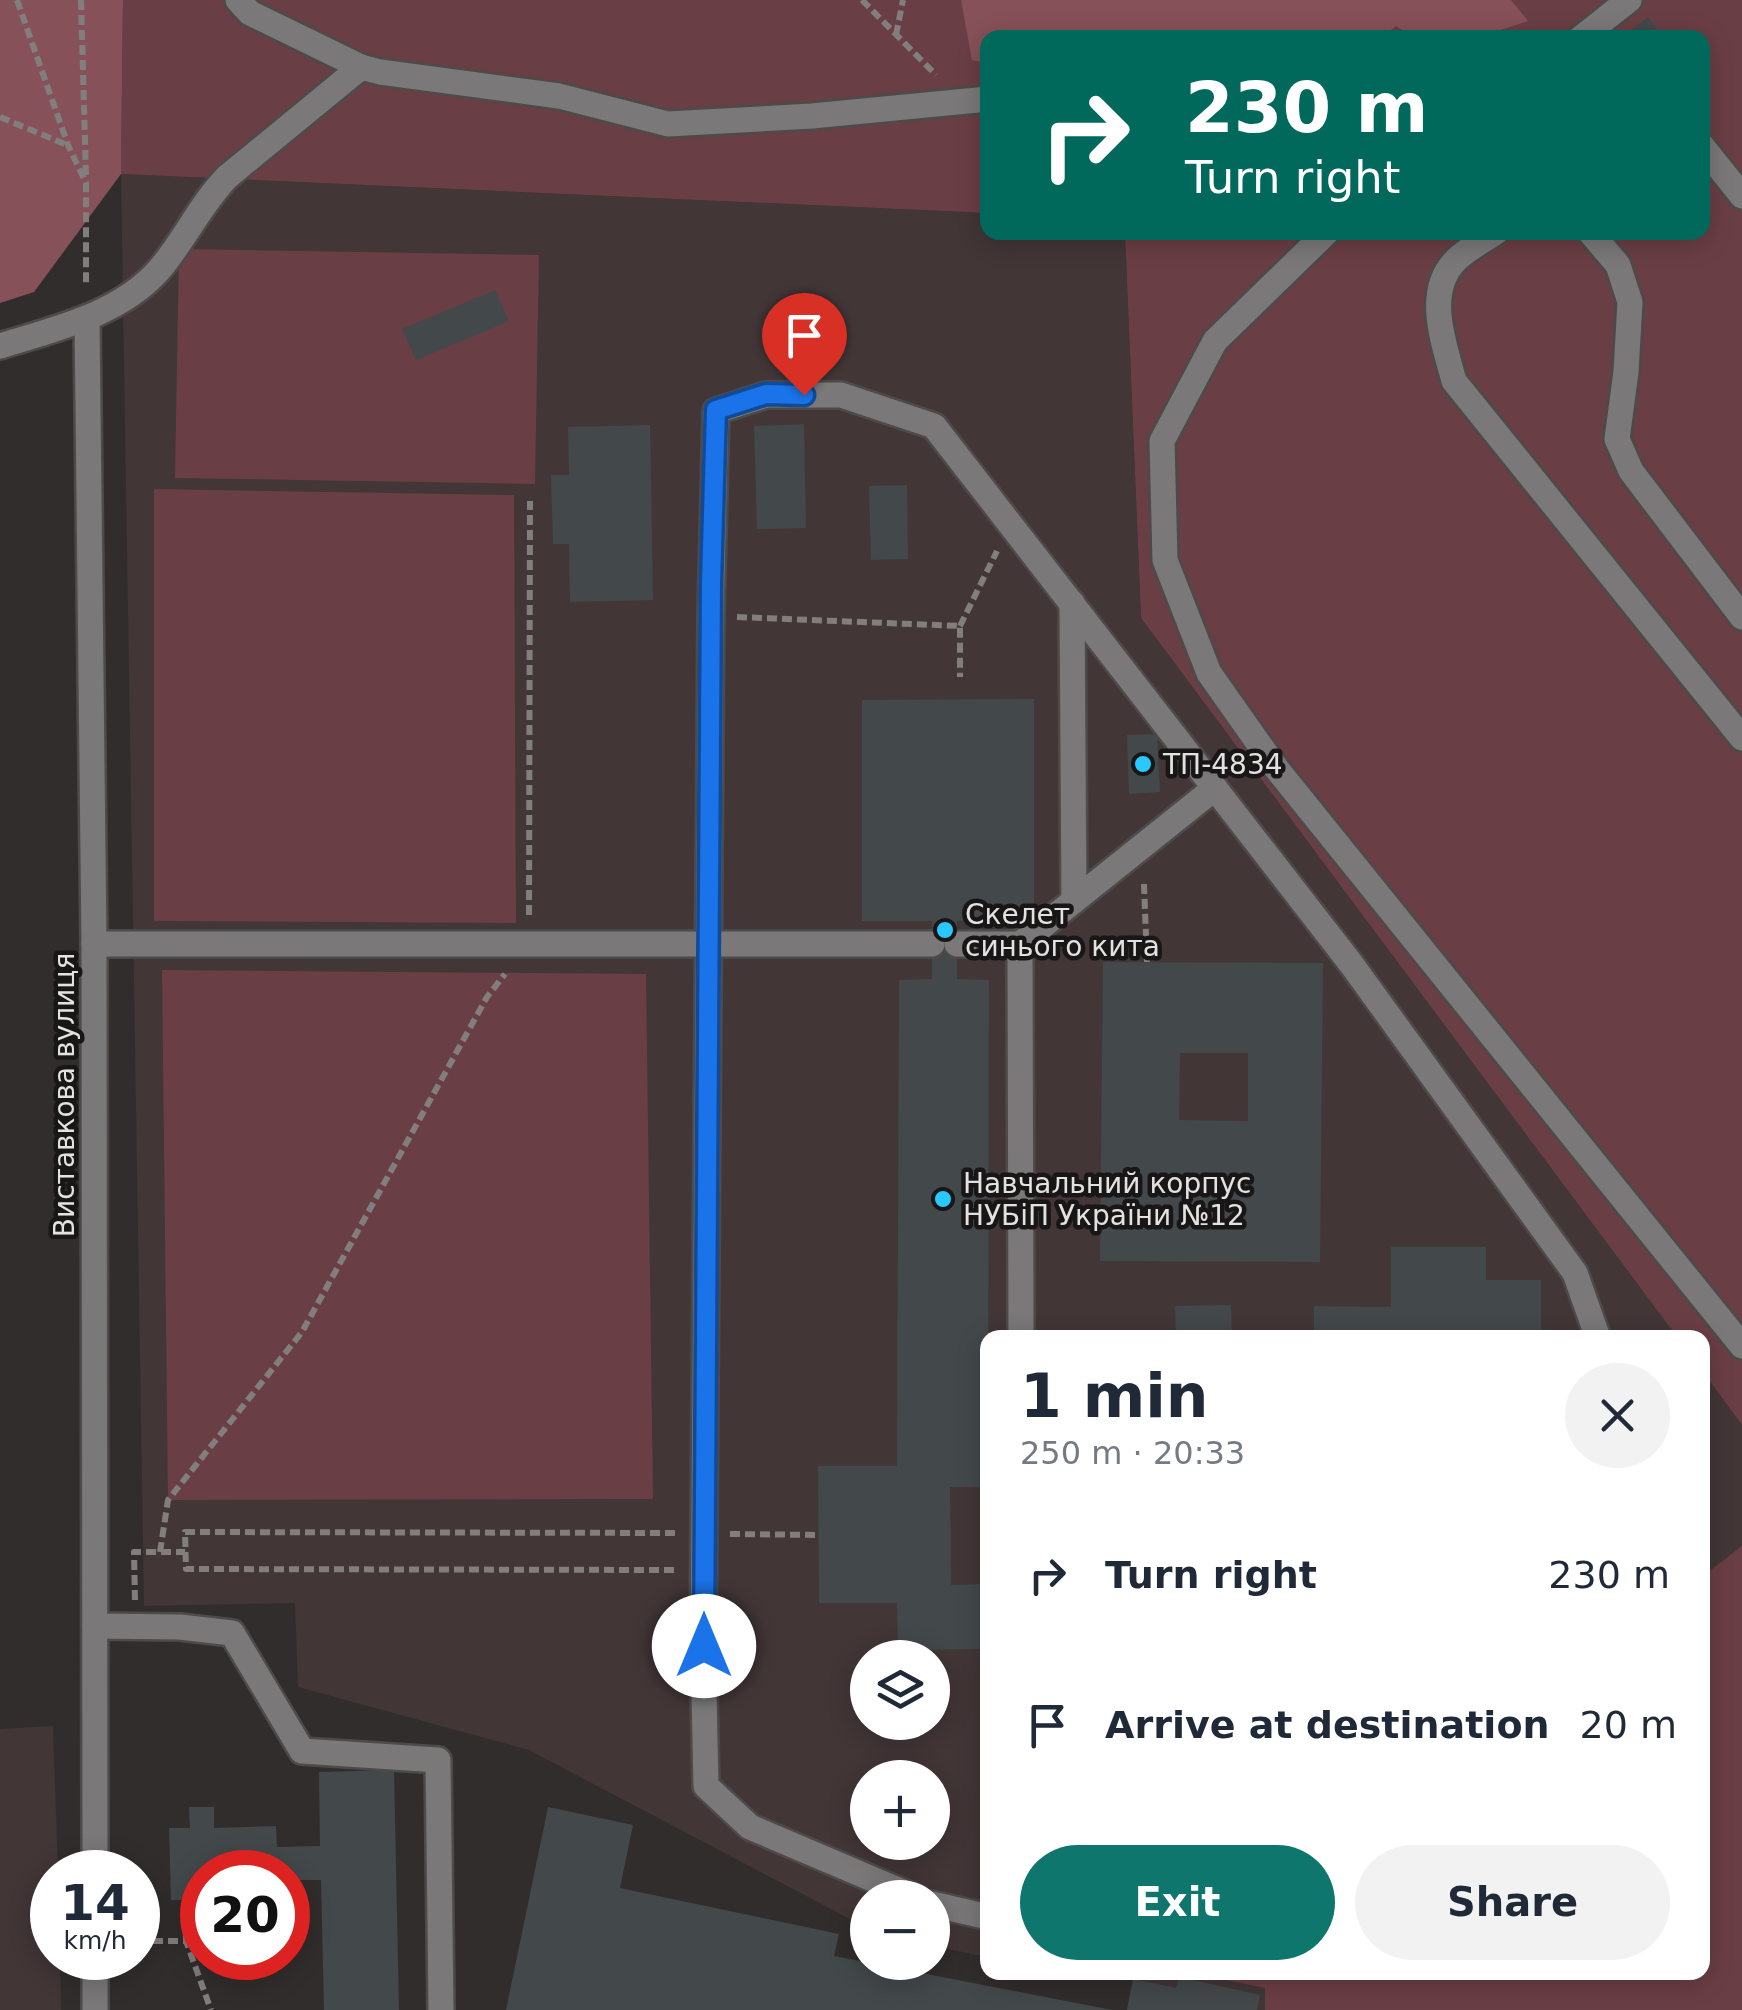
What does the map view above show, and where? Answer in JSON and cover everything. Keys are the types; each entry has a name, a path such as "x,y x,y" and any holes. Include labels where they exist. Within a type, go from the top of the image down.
{"street":[{"path":"238,0 250,13 361,67 422,79 559,96 668,124 812,116 974,100"},
{"path":"1591,30 1629,0"},
{"path":"0,346 86,318 127,297 158,272 212,192 227,177 361,67"},
{"path":"1710,156 1742,196"},
{"path":"1319,240 1215,341 1162,441 1165,560 1209,673 1276,768 1742,1346"},
{"path":"1485,240 1456,260 1440,283 1439,328 1454,381 1742,738"},
{"path":"1597,240 1618,265 1630,302 1626,372 1616,439 1632,471 1742,617"},
{"name":"Виставкова вулиця","path":"86,318 94,944 95,1850"},
{"path":"875,1880 750,1828 706,1786 708,944 716,410 766,394 842,395 934,426 1352,965 1575,1273 1595,1330"},
{"path":"1072,603 1074,901"},
{"path":"94,944 1020,944 1215,788"},
{"path":"1020,944 1021,1330"},
{"path":"95,1626 180,1627 232,1633 302,1751 438,1760 440,2010"},
{"path":"950,1908 980,1915"},
{"path":"95,1980 95,2010"}],"path":[{"path":"17,0 68,145 86,184"},
{"path":"81,0 86,318"},
{"path":"862,0 896,35 974,100"},
{"path":"896,35 903,0"},
{"path":"0,117 68,145"},
{"path":"160,1552 168,1500 302,1332 488,996 529,944 530,501"},
{"path":"960,677 960,626 1011,522"},
{"path":"711,616 960,626"},
{"path":"1142,846 1146,962"},
{"path":"704,1570 186,1569 185,1532 819,1536"},
{"path":"135,1627 134,1552 186,1552"},
{"path":"200,1980 211,2010"}],"shaded area":[{"path":"0,0 123,0 121,174 34,292 0,303"},
{"path":"123,0 1742,0 1742,1425 1710,1382 1710,1330 1672,1330 1141,618 1125,240 1710,240 1710,30 980,30 980,213 121,174"},
{"path":"961,0 1511,0 1528,21 1496,30 1404,30 1396,26 1391,30 980,30 980,62 972,60"},
{"path":"121,174 980,213 980,240 1125,240 1141,618 1672,1330 980,1330 980,1956 950,1949 950,1880 850,1880 850,1919 529,1750 298,1687 295,1603 144,1606"},
{"path":"179,249 539,255 535,484 175,478"},
{"path":"154,489 514,495 516,923 154,921"},
{"path":"162,970 646,974 653,1499 168,1500"},
{"path":"1710,1382 1742,1425 1742,2010 1127,2010 1133,1980 1710,1980"},
{"path":"1742,1546 1742,2010 1265,2010 1265,1988 1226,1980 1710,1980 1710,1571"},
{"path":"53,1726 57,1850 30,1850 30,1980 60,1980 61,2010 0,2010 0,1729"}],"building":[{"path":"1648,17 1657,30 1631,30"},
{"path":"495,290 509,321 416,360 402,329"},
{"path":"804,424 806,528 757,529 754,426"},
{"path":"650,425 653,600 570,602 569,544 553,544 551,475 569,475 568,427"},
{"path":"907,485 908,559 871,560 869,486"},
{"path":"1034,699 1034,921 957,921 957,979 989,980 988,1330 980,1330 980,1487 950,1487 951,1585 980,1584 980,1649 950,1649 950,1640 898,1640 897,1603 819,1603 818,1466 897,1466 899,980 932,979 932,921 862,921 862,700"},
{"name":"ТП-4834","path":"1157,734 1160,792 1129,794 1127,735"},
{"path":"1103,962 1323,963 1320,1262 1100,1261","holes":["1180,1053 1248,1053 1248,1121 1179,1120"]},
{"path":"1391,1247 1486,1247 1486,1280 1541,1280 1541,1330 1314,1330 1314,1306 1391,1307"},
{"path":"1231,1305 1232,1330 1176,1330 1175,1306"},
{"path":"394,1770 399,2010 324,2010 321,1880 310,1880 310,1850 180,1850 180,1900 171,1900 169,1828 190,1828 189,1807 214,1807 214,1828 276,1826 277,1847 320,1846 319,1772"},
{"path":"548,1807 633,1825 620,1888 839,1934 834,1956 850,1959 850,1980 950,1979 1112,2010 506,2010"},
{"path":"1133,1980 1176,1988 1179,1980 1193,1980 1260,1995 1257,2010 1127,2010"}],"place":[{"name":"ТП-4834","path":"1143,764"},
{"name":"Скелет синього кита","path":"945,930"},
{"name":"Навчальний корпус НУБіП України №12","path":"943,1199"}],"route":[{"path":"704,1646 711,584 716,410 766,394 804,395"}]}
